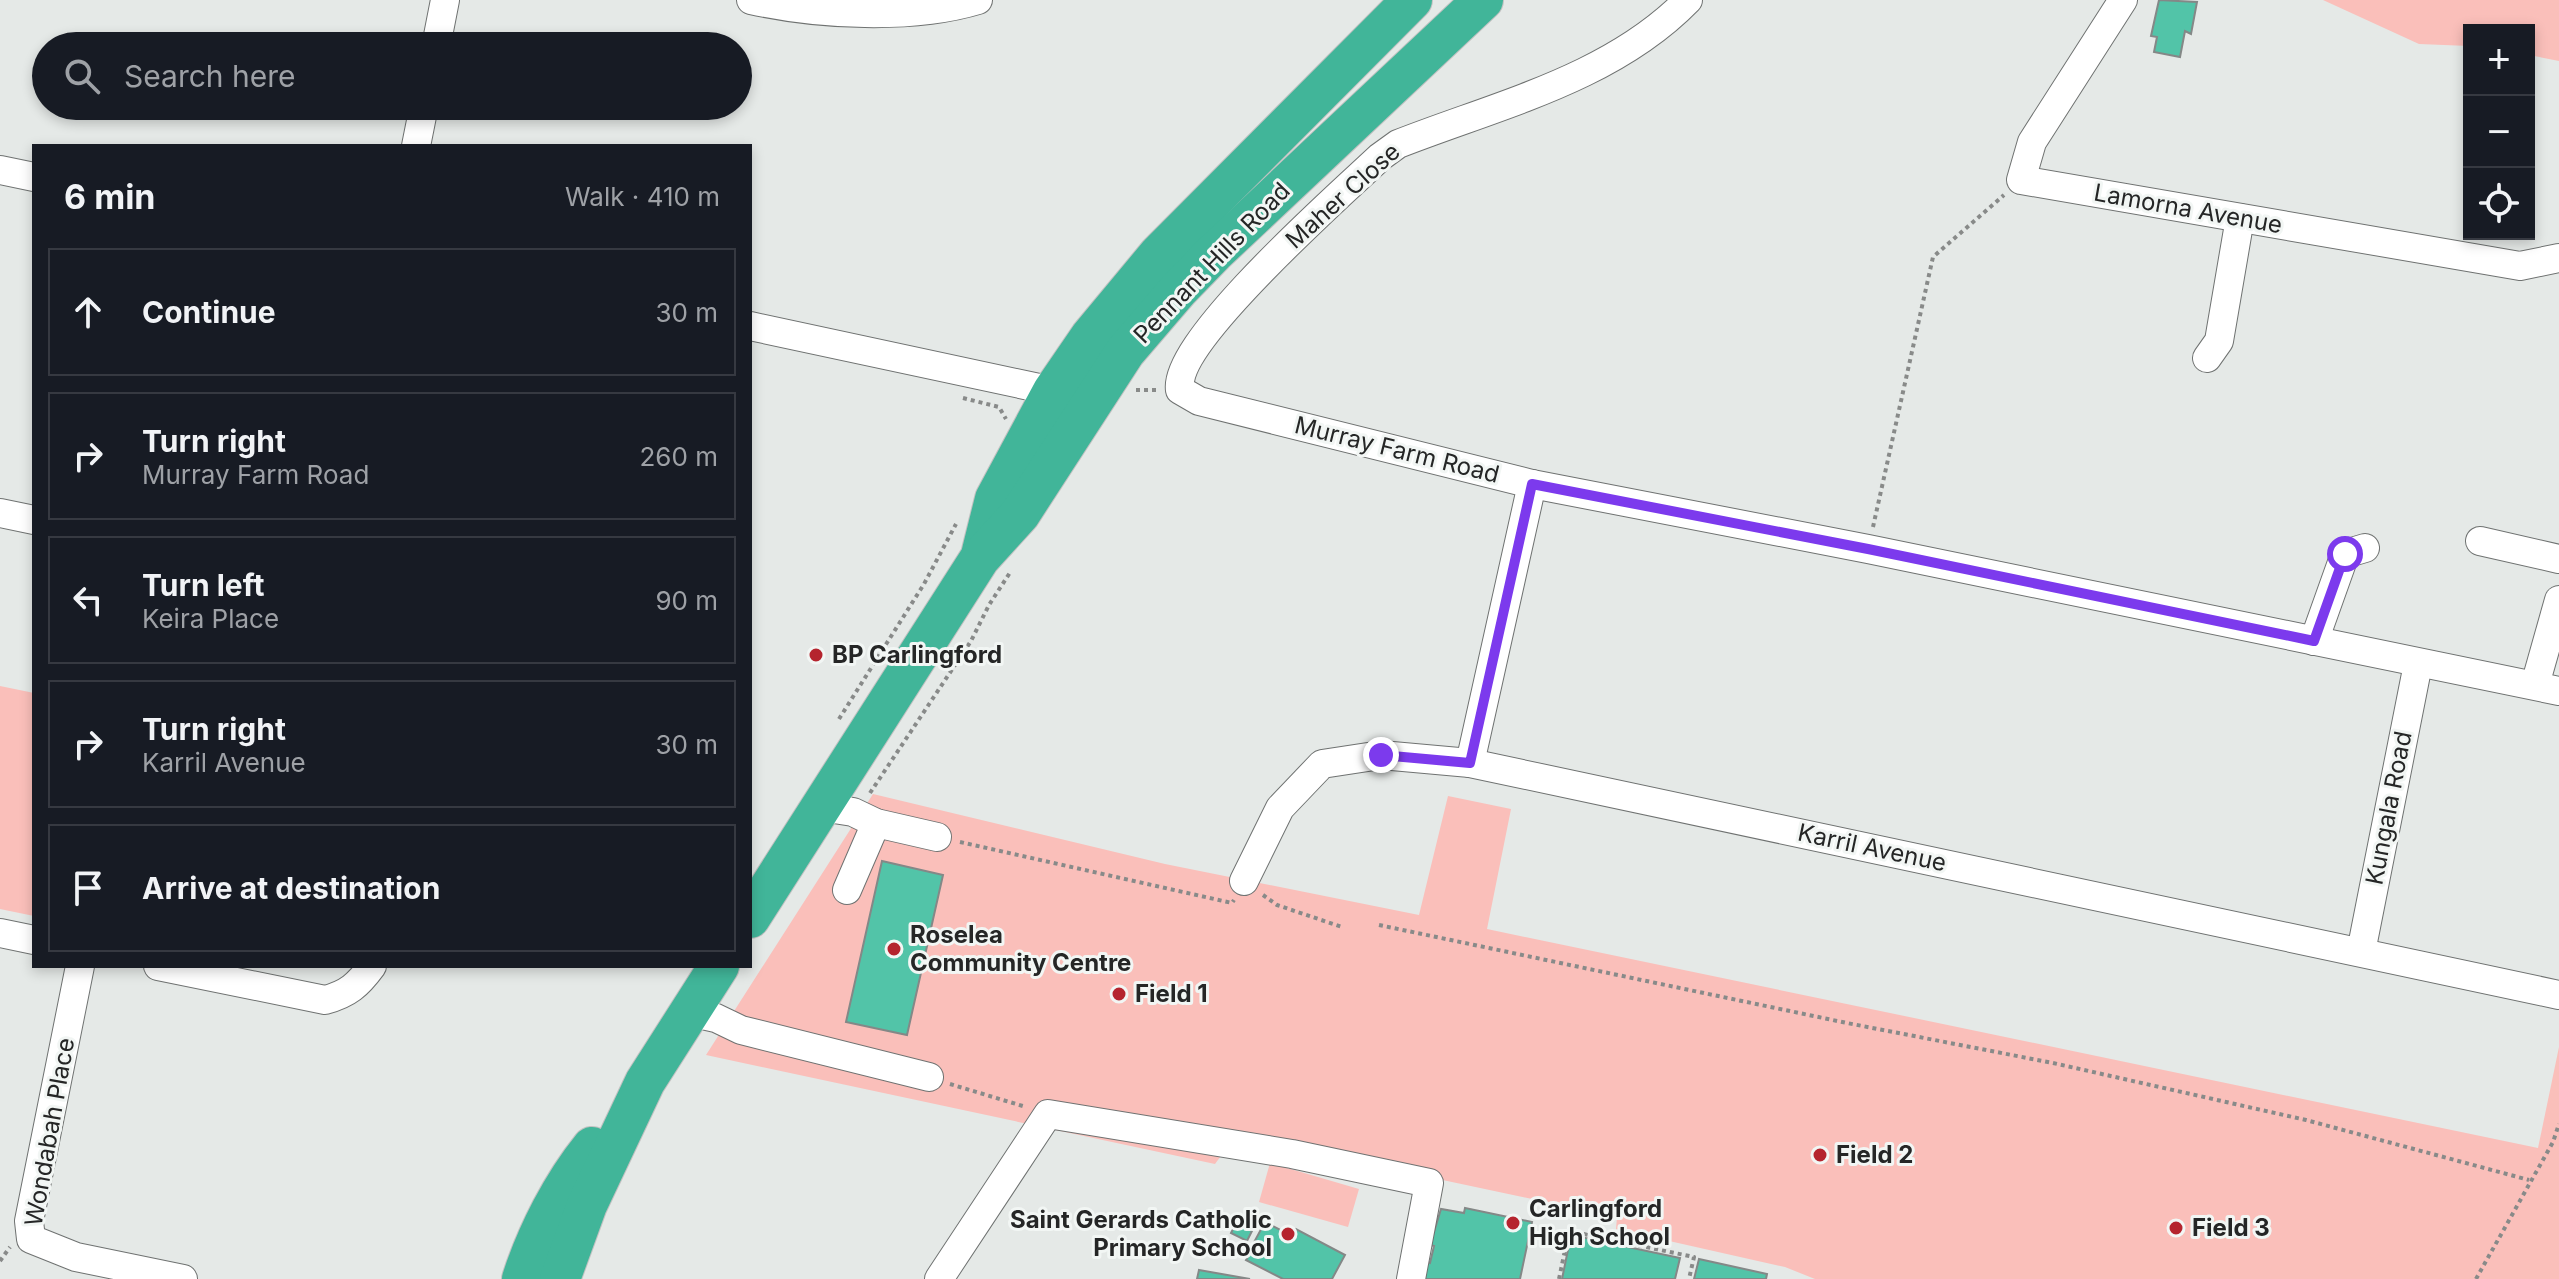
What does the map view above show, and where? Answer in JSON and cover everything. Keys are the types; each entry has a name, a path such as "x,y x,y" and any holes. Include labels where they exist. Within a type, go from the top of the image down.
{"highway":[{"name":"Pennant Hills Road","path":"997,562 995,499 1053,391 1090,337 1159,254 1412,0"},
{"name":"Pennant Hills Road","path":"752,916 850,814 997,562 1020,514 1127,371 1179,289 1483,0"},
{"path":"1053,391 1067,393 1078,390 1095,369 1127,371"},
{"path":"560,1279 587,1205 645,1082 718,968"},
{"path":"522,1279 576,1167 645,1082"}],"street":[{"path":"439,32 445,0"},
{"path":"751,0 784,7 910,14 964,2"},
{"name":"Maher Close","path":"1180,390 1179,378 1183,368 1215,322 1265,266 1380,157 1398,144 1547,90 1611,57 1688,0"},
{"path":"2021,180 2032,142 2123,0"},
{"path":"416,144 421,120"},
{"path":"0,170 32,177"},
{"name":"Lamorna Avenue","path":"2021,180 2520,266 2559,258"},
{"path":"2207,358 2219,341 2240,218"},
{"path":"752,326 1053,391"},
{"name":"Murray Farm Road","path":"1180,390 1199,401 1532,484 1868,549 2547,688"},
{"path":"1470,763 1532,484"},
{"path":"0,513 32,520"},
{"path":"2480,541 2559,559"},
{"path":"2314,641 2345,554 2365,548"},
{"path":"2547,688 2559,600"},
{"name":"Kungala Road","path":"2361,952 2418,664"},
{"name":"Karril Avenue","path":"1244,881 1280,808 1322,764 1381,755 1470,763 2559,995"},
{"path":"847,890 850,814 937,837"},
{"path":"0,933 32,940"},
{"name":"Wondabah Place","path":"80,968 29,1221 31,1239 76,1257 183,1279"},
{"path":"168,968 325,1000 344,995 357,987 371,968"},
{"path":"689,1012 716,1018 741,1030 929,1077"},
{"path":"939,1279 1048,1114 1292,1154 1429,1183 1411,1279"}],"path":[{"path":"1868,549 1933,257 2021,180"},
{"path":"1127,371 1180,390"},
{"path":"955,396 999,407 1010,425"},
{"path":"837,722 924,584 958,521"},
{"path":"850,814 873,790 971,641 989,605 997,562"},
{"path":"937,837 1232,903 1244,881 1277,905 1342,927"},
{"path":"1379,925 2098,1073 2306,1120 2529,1180"},
{"path":"929,1077 1048,1114"},
{"path":"2476,1279 2553,1142 2559,1124"},
{"path":"1559,1279 1569,1231 1694,1257 1689,1279"}],"shaded area":[{"path":"2323,0 2559,0 2559,61 2535,56 2535,24 2463,24 2463,46 2419,44"},
{"path":"0,686 32,693 32,916 0,909"},
{"path":"873,794 1165,864 1419,915 1448,796 1511,809 1487,929 2538,1148 2559,1047 2559,1279 1815,1279 1785,1267 1616,1229 1617,1217 1419,1175 1226,1149 1215,1164 706,1055"},
{"path":"1270,1163 1359,1189 1348,1227 1259,1202"}],"building":[{"path":"2159,0 2197,2 2191,34 2185,31 2180,57 2154,52 2157,37 2151,36"},
{"name":"Roselea Community Centre","path":"882,861 943,875 907,1035 846,1022"},
{"path":"1465,1208 1532,1222 1520,1279 1423,1279 1426,1262 1430,1263 1434,1246 1430,1245 1441,1209 1464,1213"},
{"path":"1265,1222 1292,1236 1296,1229 1345,1255 1332,1279 1283,1279 1246,1260 1248,1257 1240,1253 1245,1243 1252,1246"},
{"path":"1236,1223 1252,1231 1247,1241 1231,1233"},
{"path":"1571,1235 1680,1258 1675,1279 1562,1279"},
{"path":"1699,1259 1767,1274 1766,1279 1694,1279"},
{"path":"1199,1270 1250,1279 1197,1279"}],"place":[{"name":"BP Carlingford","path":"816,655"},
{"name":"Roselea Community Centre","path":"894,949"},
{"name":"Field 1","path":"1119,994"},
{"name":"Field 2","path":"1820,1155"},
{"name":"Carlingford High School","path":"1513,1223"},
{"name":"Field 3","path":"2176,1228"},
{"name":"Saint Gerards Catholic Primary School","path":"1288,1234"}],"route":[{"path":"1381,755 1470,763 1532,484 1868,549 2314,641 2345,554"}]}
